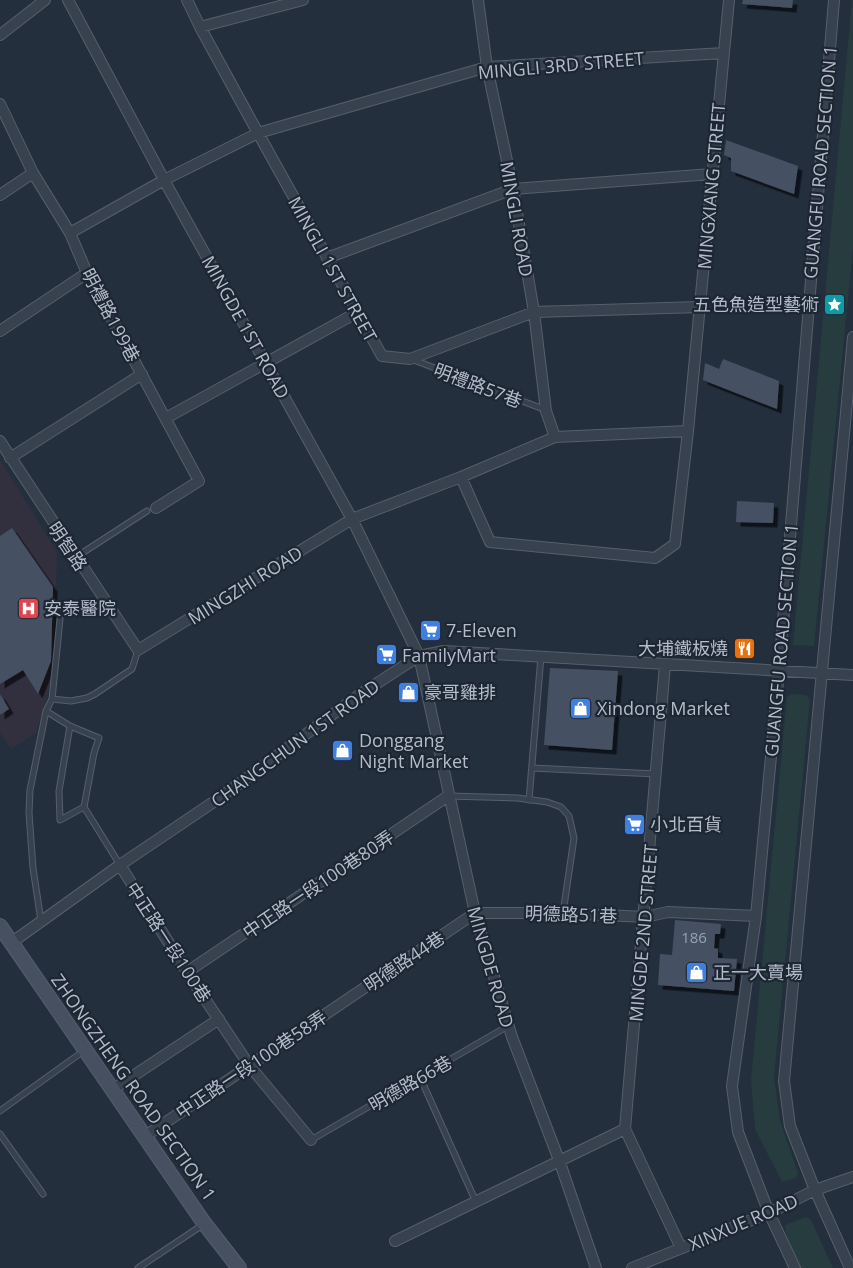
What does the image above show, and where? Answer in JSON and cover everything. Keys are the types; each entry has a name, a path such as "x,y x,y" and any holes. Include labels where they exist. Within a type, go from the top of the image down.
{"main road":[{"name":"ZHONGZHENG ROAD SECTION 1","path":"0,926 204,1223 239,1268"}],"street":[{"path":"0,35 45,0"},
{"name":"MINGDE 1ST ROAD","path":"68,0 164,180 352,519 420,656"},
{"name":"MINGLI 1ST STREET","path":"187,0 258,134 382,356 410,359 534,312 700,307"},
{"path":"200,27 303,0"},
{"name":"MINGLI ROAD","path":"478,0 487,68 513,189 534,312 546,410 555,437"},
{"name":"MINGXIANG STREET","path":"461,477 490,542 655,558 675,544 688,431 729,0"},
{"name":"GUANGFU ROAD SECTION 1","path":"795,1268 769,1213 738,1132 732,1086 756,916 779,671 834,0"},
{"name":"MINGLI 3RD STREET","path":"70,233 164,180 258,134 487,68 724,53"},
{"name":"明禮路199巷","path":"0,104 33,173 70,233 88,273 199,481 152,509"},
{"path":"0,195 33,173"},
{"path":"327,258 513,189 712,174"},
{"path":"0,331 88,273"},
{"path":"166,418 356,312"},
{"path":"850,1268 815,1190 790,1126 784,1081 853,338"},
{"path":"10,458 142,374"},
{"path":"352,519 461,477 555,437 688,431"},
{"name":"明智路","path":"0,441 138,650"},
{"name":"MINGZHI ROAD","path":"138,650 352,519"},
{"name":"CHANGCHUN 1ST ROAD","path":"12,942 120,865 218,800 359,695 420,656 444,651 853,676"},
{"name":"MINGDE ROAD","path":"420,656 448,796 475,913 508,1026 559,1160 596,1268"},
{"name":"MINGDE 2ND STREET","path":"625,1129 666,665"},
{"name":"中正路一段100巷80弄","path":"187,972 448,796"},
{"name":"中正路一段100巷","path":"120,865 187,972 250,1065 311,1140"},
{"name":"明德路51巷","path":"475,913 563,913 645,917 668,912 756,916"},
{"name":"明德路44巷","path":"334,1008 475,913"},
{"name":"中正路一段100巷58弄","path":"144,1136 334,1008"},
{"name":"中正路一段100巷","path":"112,1090 219,1019"},
{"path":"395,1241 625,1129 681,1248"},
{"name":"XINXUE ROAD","path":"632,1268 769,1213 815,1190 853,1177"}],"lane":[{"name":"明禮路57巷","path":"410,359 546,410"},
{"path":"76,557 152,509"},
{"path":"41,922 33,868 29,813 30,790 46,711 52,699 60,619"},
{"path":"52,699 71,701 87,698 95,694 132,669 138,650"},
{"path":"530,800 541,656"},
{"path":"46,711 70,726 99,738 94,753 84,807 120,865"},
{"path":"70,726 59,791 60,820 84,807"},
{"path":"532,768 656,774"},
{"path":"448,796 530,800 547,802 561,807 569,816 574,838 563,913"},
{"name":"明德路66巷","path":"311,1140 508,1026"},
{"path":"0,1111 85,1050"},
{"path":"420,1077 476,1202"},
{"path":"0,1134 43,1194"},
{"path":"138,1268 204,1223"}],"shaded area":[{"name":"安泰醫院","path":"0,460 57,552 54,664 46,700 36,733 11,749 0,733"}],"green space":[{"path":"852,0 853,247 814,646 793,645"},
{"path":"792,694 806,695 810,700 774,1077 780,1121 798,1173 796,1178 782,1182 755,1129 751,1080 787,697"},
{"path":"806,1217 811,1220 833,1268 800,1268 787,1241 785,1225"}],"building":[{"path":"743,0 793,0 792,8 742,4"},
{"path":"726,140 798,166 794,194 731,171 731,158 724,155"},
{"path":"723,359 779,381 777,409 703,380 705,363 719,369"},
{"path":"737,501 774,503 773,523 736,522"},
{"path":"12,528 53,587 51,661 38,694 23,670 0,684 0,536"},
{"name":"Xindong Market","path":"550,668 618,671 612,750 544,745"},
{"path":"0,694 9,709 0,715"},
{"name":"正一大賣場","path":"675,920 721,924 720,934 715,934 714,948 718,949 718,958 737,959 734,991 658,985 660,954 672,955"}],"place":[{"name":"五色魚造型藝術","path":"835,304"},
{"name":"安泰醫院","path":"28,608"},
{"name":"7-Eleven","path":"430,630"},
{"name":"大埔鐵板燒","path":"744,648"},
{"name":"FamilyMart","path":"386,655"},
{"name":"豪哥雞排","path":"408,692"},
{"name":"Xindong Market","path":"581,708"},
{"name":"Donggang Night Market","path":"343,750"},
{"name":"小北百貨","path":"634,824"},
{"name":"正一大賣場","path":"697,972"}]}
